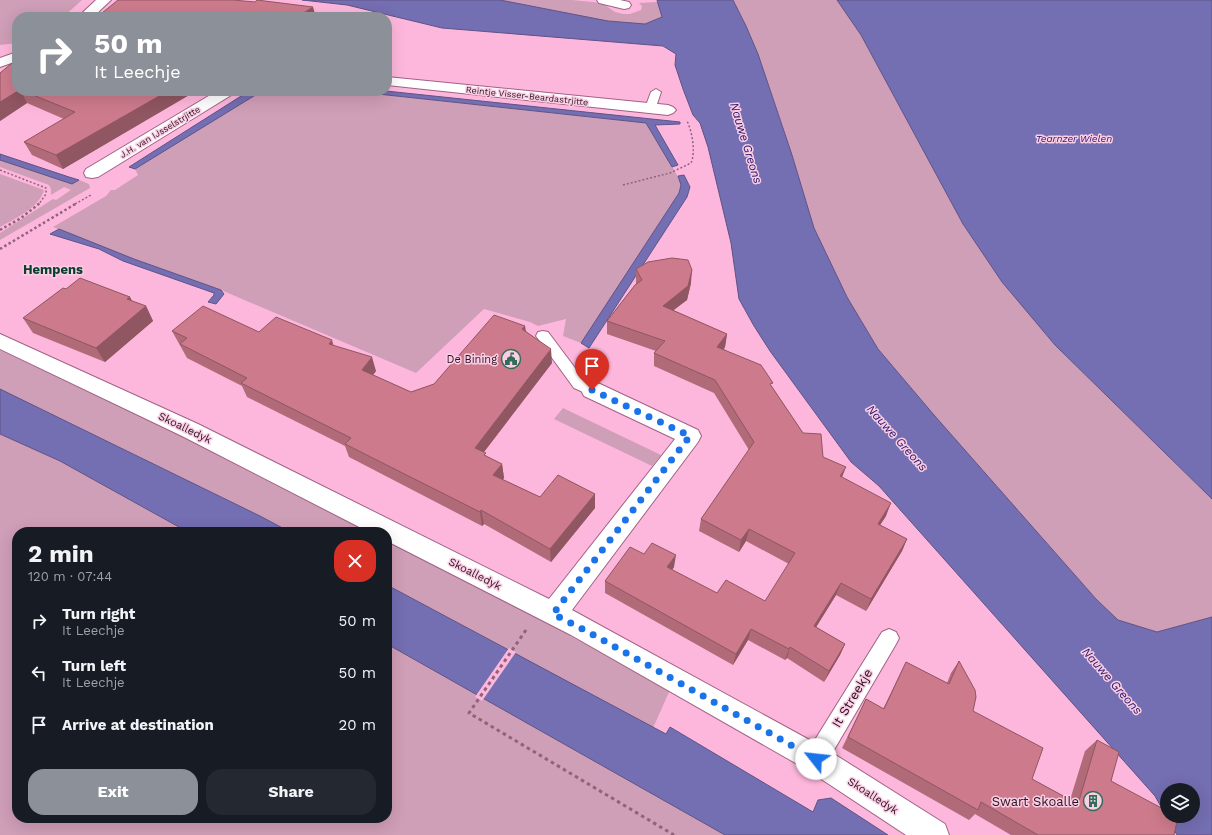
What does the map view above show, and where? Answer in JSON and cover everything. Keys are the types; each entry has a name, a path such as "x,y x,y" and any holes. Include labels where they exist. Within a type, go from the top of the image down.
{"street":[{"path":"91,12 104,0"},
{"path":"604,0 624,5"},
{"path":"0,62 12,58"},
{"name":"Reintje Visser-Beardastrjitte","path":"392,82 668,110"},
{"name":"J.H. van IJsselstrjitte","path":"95,171 220,96"},
{"name":"Skoalledyk","path":"0,341 190,430 381,527"},
{"path":"553,614 690,436 592,390"},
{"name":"Skoalledyk","path":"392,532 580,627 816,759 934,835"}],"lane":[{"path":"651,108 656,92"},
{"path":"543,336 578,384 592,390"},
{"name":"It Streekje","path":"816,759 889,638"}],"path":[{"path":"623,185 640,182 664,173 683,169 692,162 691,135 688,122 683,117 668,110"},
{"path":"0,170 48,190 43,201 33,210 0,230"},
{"path":"0,249 99,189 95,171"},
{"path":"516,646 469,713 674,835"}],"shaded area":[{"path":"0,0 82,0 69,12 12,12 12,44 0,45"},
{"path":"500,0 572,0 602,3 615,12 623,14 630,14 641,10 642,6 639,3 658,2 662,17 645,24 608,21"},
{"path":"733,0 837,0 861,35 963,224 1002,282 1055,345 1212,499 1212,617 1157,632 1118,620 1096,599 878,349 847,297 814,228 792,155 758,54"},
{"path":"254,96 392,96 646,123 680,180 681,185 679,193 581,343 563,336 566,319 538,326 530,322 484,309 416,373 221,290 134,259 53,227 106,196 111,190 115,190 138,175 135,169"},
{"path":"0,160 72,184 79,180 89,184 90,188 0,240 0,233 53,199 56,200 71,190 64,187 51,195 49,185 0,167"},
{"path":"0,174 44,190 32,208 0,227"},
{"path":"0,350 171,430 360,527 281,527 0,389"},
{"path":"563,408 661,455 652,466 554,419"},
{"path":"0,434 60,461 179,527 12,527 12,823 392,823 392,647 725,835 0,835"},
{"path":"392,544 527,612 670,690 653,728 392,588"}],"water":[{"name":"Nauwe Greons","path":"302,0 500,0 608,21 645,24 662,17 657,0 733,0 758,54 792,155 814,228 847,297 878,349 1096,599 1118,620 1157,632 1212,617 1212,835 1177,835 1170,823 1200,823 1200,783 1160,783 1160,805 1155,796 879,486 851,462 770,351 739,299 731,243 708,147 700,123 693,115 683,89 675,65 676,54 663,46 442,28 392,16 392,12 376,12 347,5"},
{"name":"Tearnzer Wielen","path":"837,0 1212,0 1212,499 1055,345 1002,282 963,224 861,35"},
{"path":"392,92 680,122 680,124 655,125 678,165 672,167 646,123 392,96"},
{"path":"241,96 254,96 135,169 129,167"},
{"path":"0,154 79,180 72,184 0,160"},
{"path":"684,175 690,187 687,197 589,348 581,343 679,193 681,185 678,176"},
{"path":"59,229 134,259 221,290 224,294 216,304 208,302 214,293 123,261 99,249 50,234"},
{"path":"0,389 281,527 179,527 60,461 0,434"},
{"path":"392,588 666,734 670,727 813,812 818,800 831,798 888,835 725,835 392,647"}],"pier":[{"path":"509,648 516,652 482,701 475,697"}],"building":[{"path":"118,0 233,0 255,2 257,0 313,7 305,12 103,12"},
{"path":"12,63 12,95 0,102 0,73"},
{"path":"35,96 159,96 56,155 24,142 75,112"},
{"path":"672,258 688,260 692,270 688,286 663,306 727,334 717,347 761,365 773,383 770,384 803,433 821,434 823,457 846,467 840,476 891,503 878,524 907,539 871,599 841,583 814,626 845,644 829,671 790,647 789,649 751,629 736,654 605,581 630,547 644,554 652,543 676,555 667,567 717,593 726,580 765,601 795,553 749,529 741,540 701,519 754,442 715,380 654,353 665,341 607,321 635,285 642,280 636,269 648,262"},
{"path":"80,278 130,297 127,299 146,306 96,348 23,318 63,288 66,289"},
{"path":"203,306 259,332 276,317 332,340 329,344 372,357 362,370 411,392 434,384 494,315 525,326 522,329 551,349 475,448 486,453 484,455 502,464 493,475 540,497 558,475 595,494 550,549 481,510 480,512 345,444 351,438 241,383 247,378 180,344 187,338 172,331"},
{"path":"959,661 975,690 976,697 973,711 1043,748 1032,779 1078,804 1097,740 1119,752 1111,781 1160,807 1160,823 1177,823 1174,835 1038,835 981,802 978,810 848,737 866,699 884,709 906,662 949,684"}],"place":[{"name":"De Bining","path":"511,359"},
{"name":"Swart Skoalle","path":"1093,801"}],"district":[{"name":"Hempens","path":"53,269"}],"route":[{"path":"592,390 690,436 553,614 580,627 816,759"}]}
